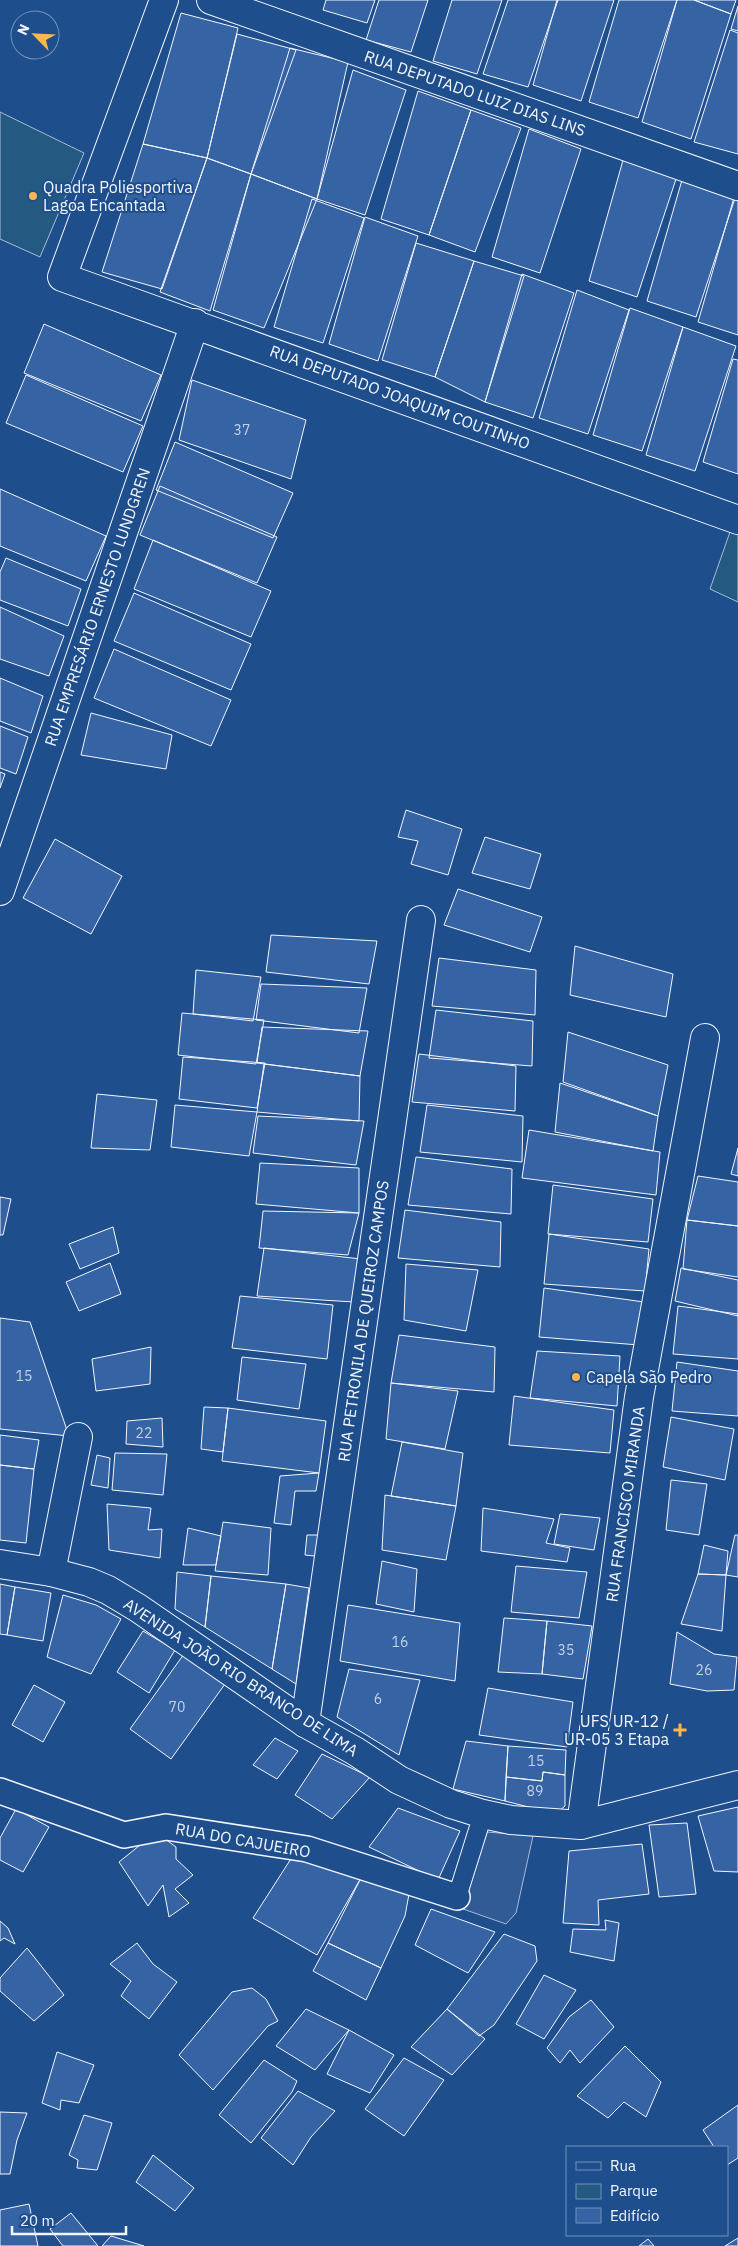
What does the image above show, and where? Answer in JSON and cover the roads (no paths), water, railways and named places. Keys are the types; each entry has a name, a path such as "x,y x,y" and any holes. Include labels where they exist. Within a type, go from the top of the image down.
{"street":[{"name":"RUA DEPUTADO JOAQUIM COUTINHO","path":"164,0 62,277 738,520"},
{"name":"RUA DEPUTADO LUIZ DIAS LINS","path":"211,0 738,186"},
{"name":"RUA EMPRESÁRIO ERNESTO LUNDGREN","path":"0,892 194,323"},
{"name":"RUA PETRONILA DE QUEIROZ CAMPOS","path":"305,1722 421,920"},
{"name":"RUA FRANCISCO MIRANDA","path":"582,1825 640,1397 705,1038"},
{"path":"51,1572 78,1437"},
{"name":"AVENIDA JOÃO RIO BRANCO DE LIMA","path":"0,1564 51,1572 89,1582 138,1608 305,1722 355,1751 399,1780 451,1804 483,1814 511,1820 582,1825 738,1785"},
{"name":"RUA DO CAJUEIRO","path":"0,1791 124,1835 166,1827 307,1849 457,1897"}],"lane":[{"path":"457,1897 483,1814"}],"place":[{"name":"Quadra Poliesportiva Lagoa Encantada","path":"33,196"},
{"name":"Capela São Pedro","path":"576,1377"},
{"name":"UFS UR-12 / UR-05 3 Etapa","path":"680,1730"}]}
